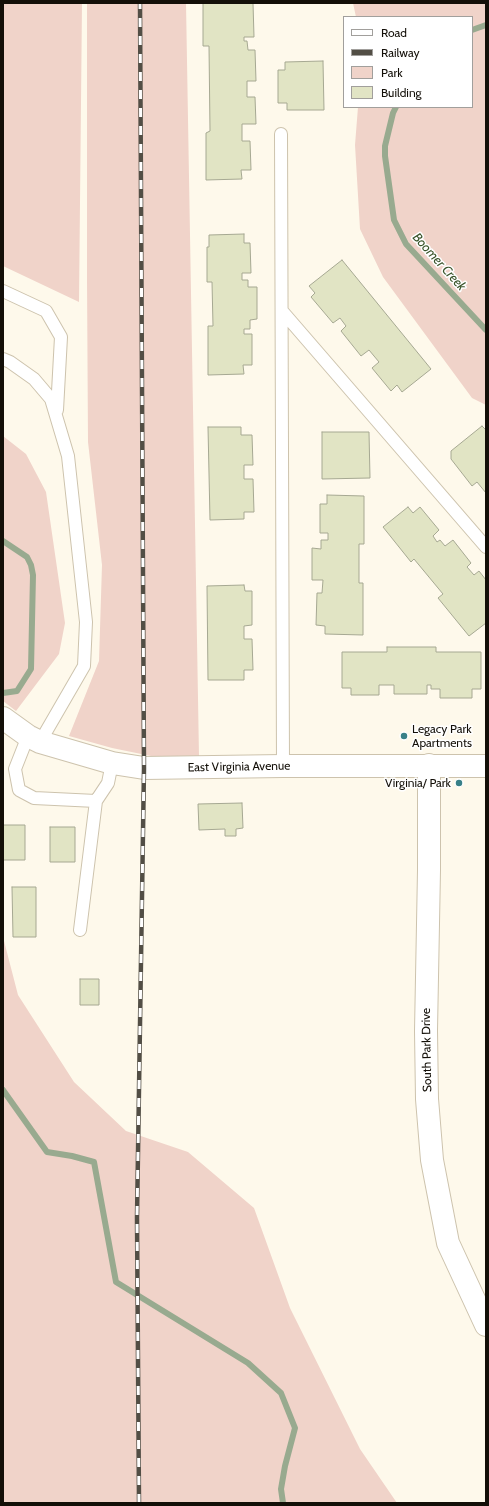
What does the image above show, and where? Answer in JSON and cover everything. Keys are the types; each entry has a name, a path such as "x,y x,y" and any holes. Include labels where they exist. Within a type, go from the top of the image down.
{"street":[{"name":"East Virginia Avenue","path":"3,718 34,739 112,763 144,768 429,765 486,766"},
{"name":"South Park Drive","path":"429,765 426,1031 432,1160 448,1243 486,1325"}],"lane":[{"path":"281,134 283,766"},
{"path":"3,291 46,311 61,337 57,420"},
{"path":"282,311 486,547"},
{"path":"3,359 10,362 34,379 51,399 68,456 86,622 84,666 15,769 19,790 34,798 96,801"},
{"path":"80,930 96,801 108,783 112,763"}],"green space":[{"path":"3,3 82,3 79,302 3,266"},
{"path":"87,3 186,3 199,756 151,756 112,748 69,736 99,661 102,565 88,442"},
{"path":"353,3 486,3 486,405 472,398 383,277 360,229 355,145 358,108 473,108 473,16 356,16"},
{"path":"3,436 26,454 46,492 65,623 59,654 16,711 3,701"},
{"path":"3,937 18,995 74,1082 126,1131 188,1152 254,1208 290,1308 360,1449 397,1503 3,1503"}],"building":[{"path":"203,3 253,3 254,37 244,37 244,41 247,41 248,50 255,50 256,81 247,81 247,97 255,97 256,124 242,124 242,141 250,141 251,170 241,170 242,179 206,180 206,133 210,131 209,46 203,46"},
{"path":"323,61 324,110 287,110 287,103 278,103 278,70 285,70 285,62"},
{"path":"244,234 244,243 250,243 251,273 242,273 242,280 248,280 248,287 257,287 257,319 250,320 250,329 244,329 244,334 252,334 252,365 243,365 244,374 208,375 208,326 213,326 212,282 207,282 207,247 209,247 209,235"},
{"path":"342,260 431,369 402,392 397,385 391,391 372,368 379,362 369,350 361,356 341,331 346,326 340,318 333,323 311,297 315,293 309,286"},
{"path":"482,426 486,430 486,493 477,482 472,486 451,459 451,451"},
{"path":"208,427 241,427 241,435 252,435 253,465 244,465 244,479 253,479 254,512 244,512 244,519 210,520"},
{"path":"322,432 369,432 370,478 322,479"},
{"path":"327,495 364,496 364,544 359,544 359,583 363,583 363,635 325,634 325,626 316,625 317,593 322,593 323,580 312,580 312,548 321,549 321,540 328,540 328,533 320,533 320,504 327,504"},
{"path":"408,507 413,513 420,507 439,530 433,536 437,542 440,540 445,546 453,540 471,563 467,567 474,575 479,571 486,580 486,623 469,636 438,598 443,594 414,559 411,562 383,527"},
{"path":"244,585 245,591 252,591 252,625 244,626 244,639 252,639 253,670 244,670 244,680 208,680 207,586"},
{"path":"387,647 436,647 436,652 481,652 481,689 472,689 472,698 440,698 440,689 431,689 431,685 427,685 427,694 394,694 394,685 379,685 379,695 351,695 351,688 342,688 342,652 387,652"},
{"path":"242,803 243,828 236,829 236,836 225,836 225,829 199,830 198,804"},
{"path":"3,825 25,825 25,860 3,860"},
{"path":"50,827 75,827 75,862 50,862"},
{"path":"12,887 36,887 36,937 13,937"},
{"path":"80,979 99,979 99,1005 80,1005"}],"waterway":[{"name":"Boomer Creek","path":"473,30 486,25"},
{"name":"Boomer Creek","path":"396,108 385,146 385,156 394,220 406,244 486,330"},
{"path":"3,541 27,557 31,565 33,575 31,669 17,691 3,693"},
{"path":"3,1090 47,1152 72,1156 94,1162 116,1282 248,1363 281,1393 295,1428 285,1466 281,1489 283,1503"}],"railway":[{"path":"139,1503 137,1217 144,768 140,3"}],"place":[{"name":"Legacy Park Apartments","path":"404,736"},
{"name":"Virginia/ Park","path":"459,783"}]}
